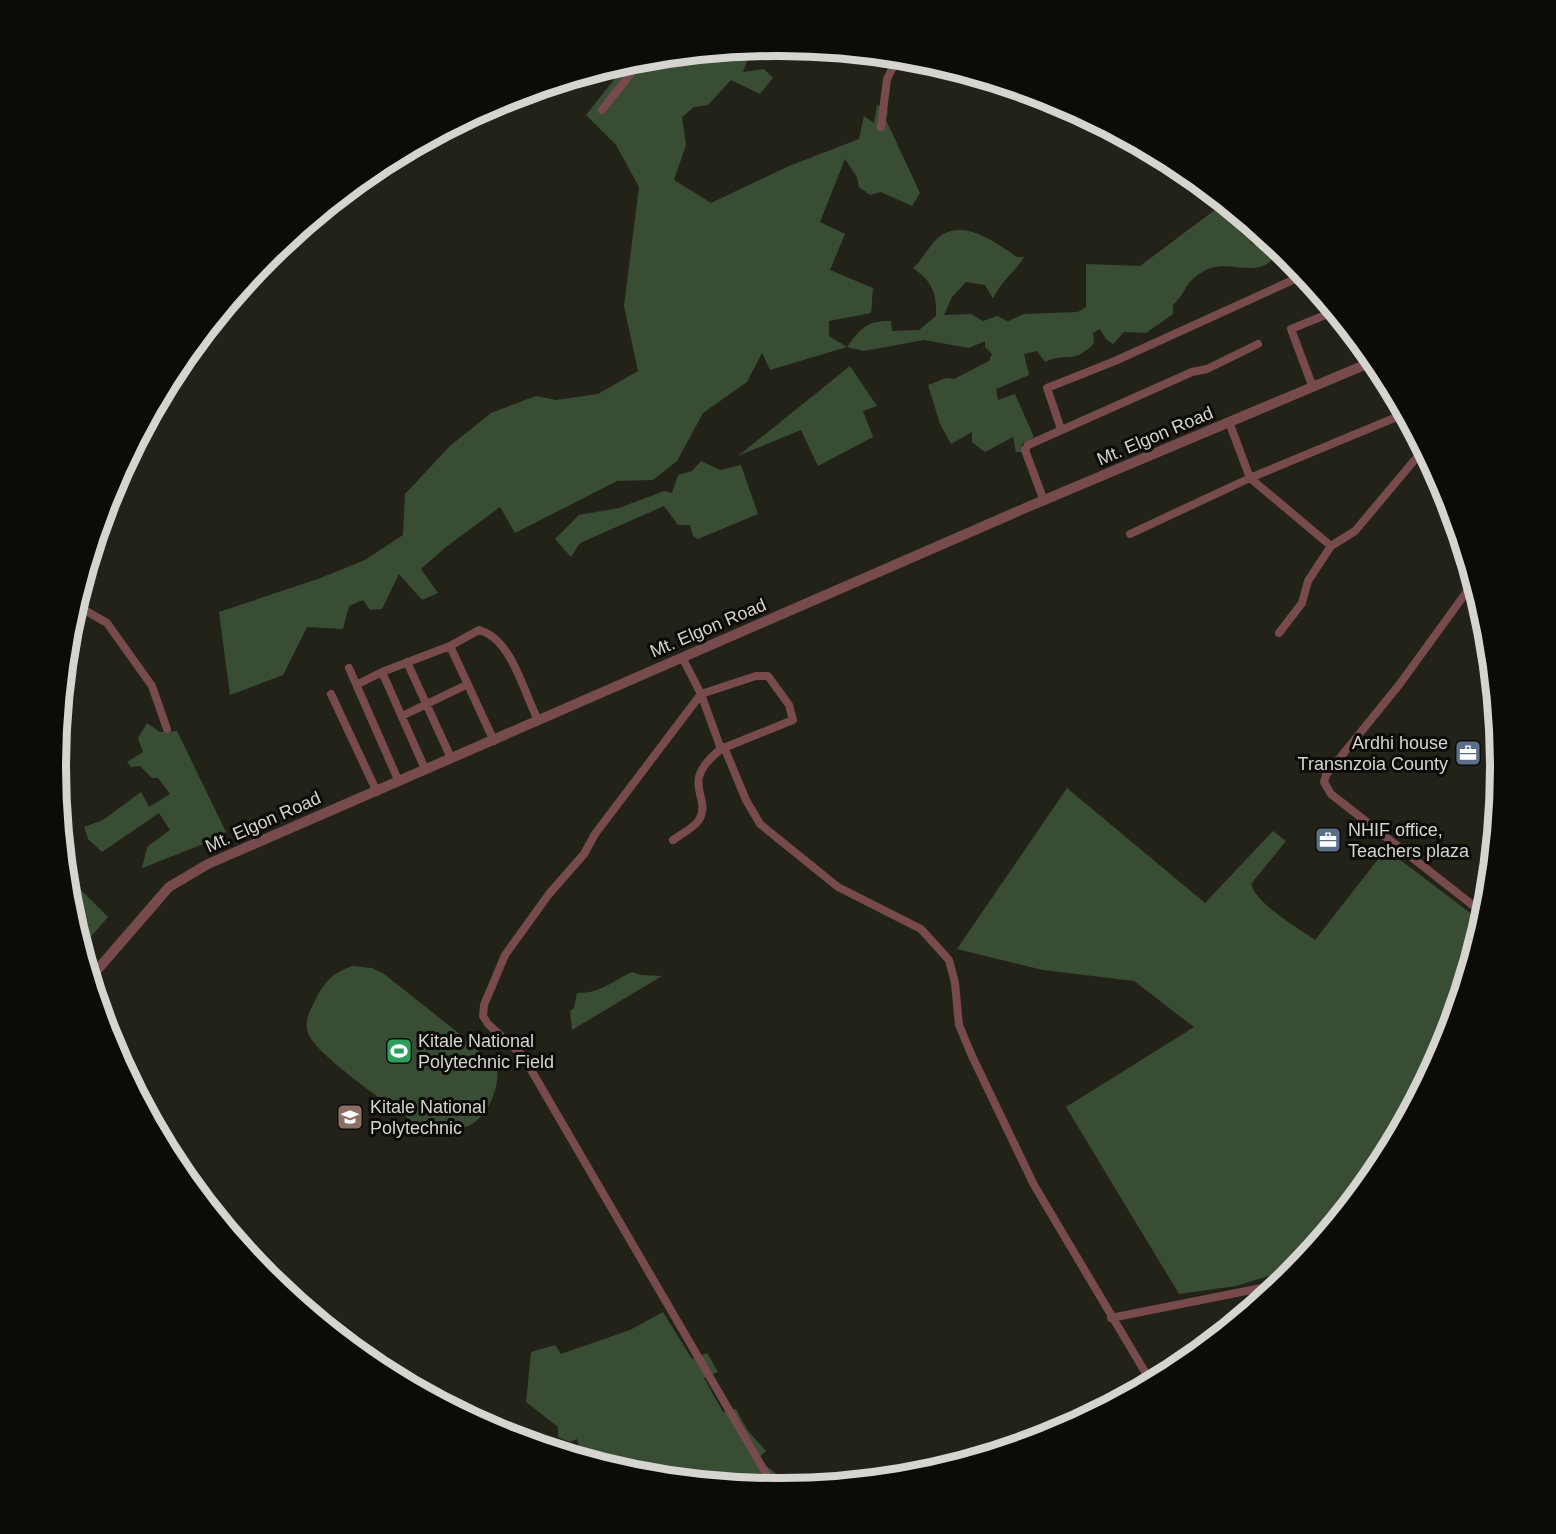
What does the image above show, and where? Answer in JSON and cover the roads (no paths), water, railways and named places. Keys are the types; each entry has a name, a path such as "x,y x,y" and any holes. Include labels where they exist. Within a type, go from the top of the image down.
{"street":[{"path":"881,127 887,79 894,65"},
{"path":"602,110 633,70"},
{"path":"1061,429 1047,388 1295,279"},
{"path":"1312,386 1291,329 1323,316"},
{"path":"1044,501 1025,450 1028,445 1192,372 1207,369 1258,344"},
{"name":"Mt. Elgon Road","path":"97,970 140,917 180,879 224,856 1365,365"},
{"path":"1130,534 1250,478 1397,417"},
{"path":"1229,422 1250,478 1331,546"},
{"path":"1279,633 1302,603 1308,581 1331,546 1355,531 1418,456"},
{"path":"1467,591 1399,685 1326,775 1324,782 1331,794 1476,907"},
{"path":"84,610 106,623 152,686 167,729"},
{"path":"358,684 406,662 450,646 479,630 495,636 505,646 538,720"},
{"path":"450,646 466,685 494,741"},
{"path":"682,657 701,694 746,800 760,824 838,887 921,929 949,960 956,983 959,1025 972,1056 1034,1185 1146,1375"},
{"path":"406,662 451,758"},
{"path":"349,668 358,684 399,782"},
{"path":"382,672 425,769"},
{"path":"673,840 697,823 701,817 697,781 708,759 723,748 793,720 793,711 768,676 763,675 701,694 595,834 584,854 549,894 505,955 484,1005 483,1016 523,1056 768,1478"},
{"path":"402,716 466,685"},
{"path":"331,694 377,792"},
{"path":"1112,1318 1262,1288"}],"place":[{"name":"Ardhi house Transnzoia County","path":"1468,753"},
{"name":"NHIF office, Teachers plaza","path":"1328,840"},
{"name":"Kitale National Polytechnic Field","path":"399,1051"},
{"name":"Kitale National Polytechnic","path":"350,1117"}]}
